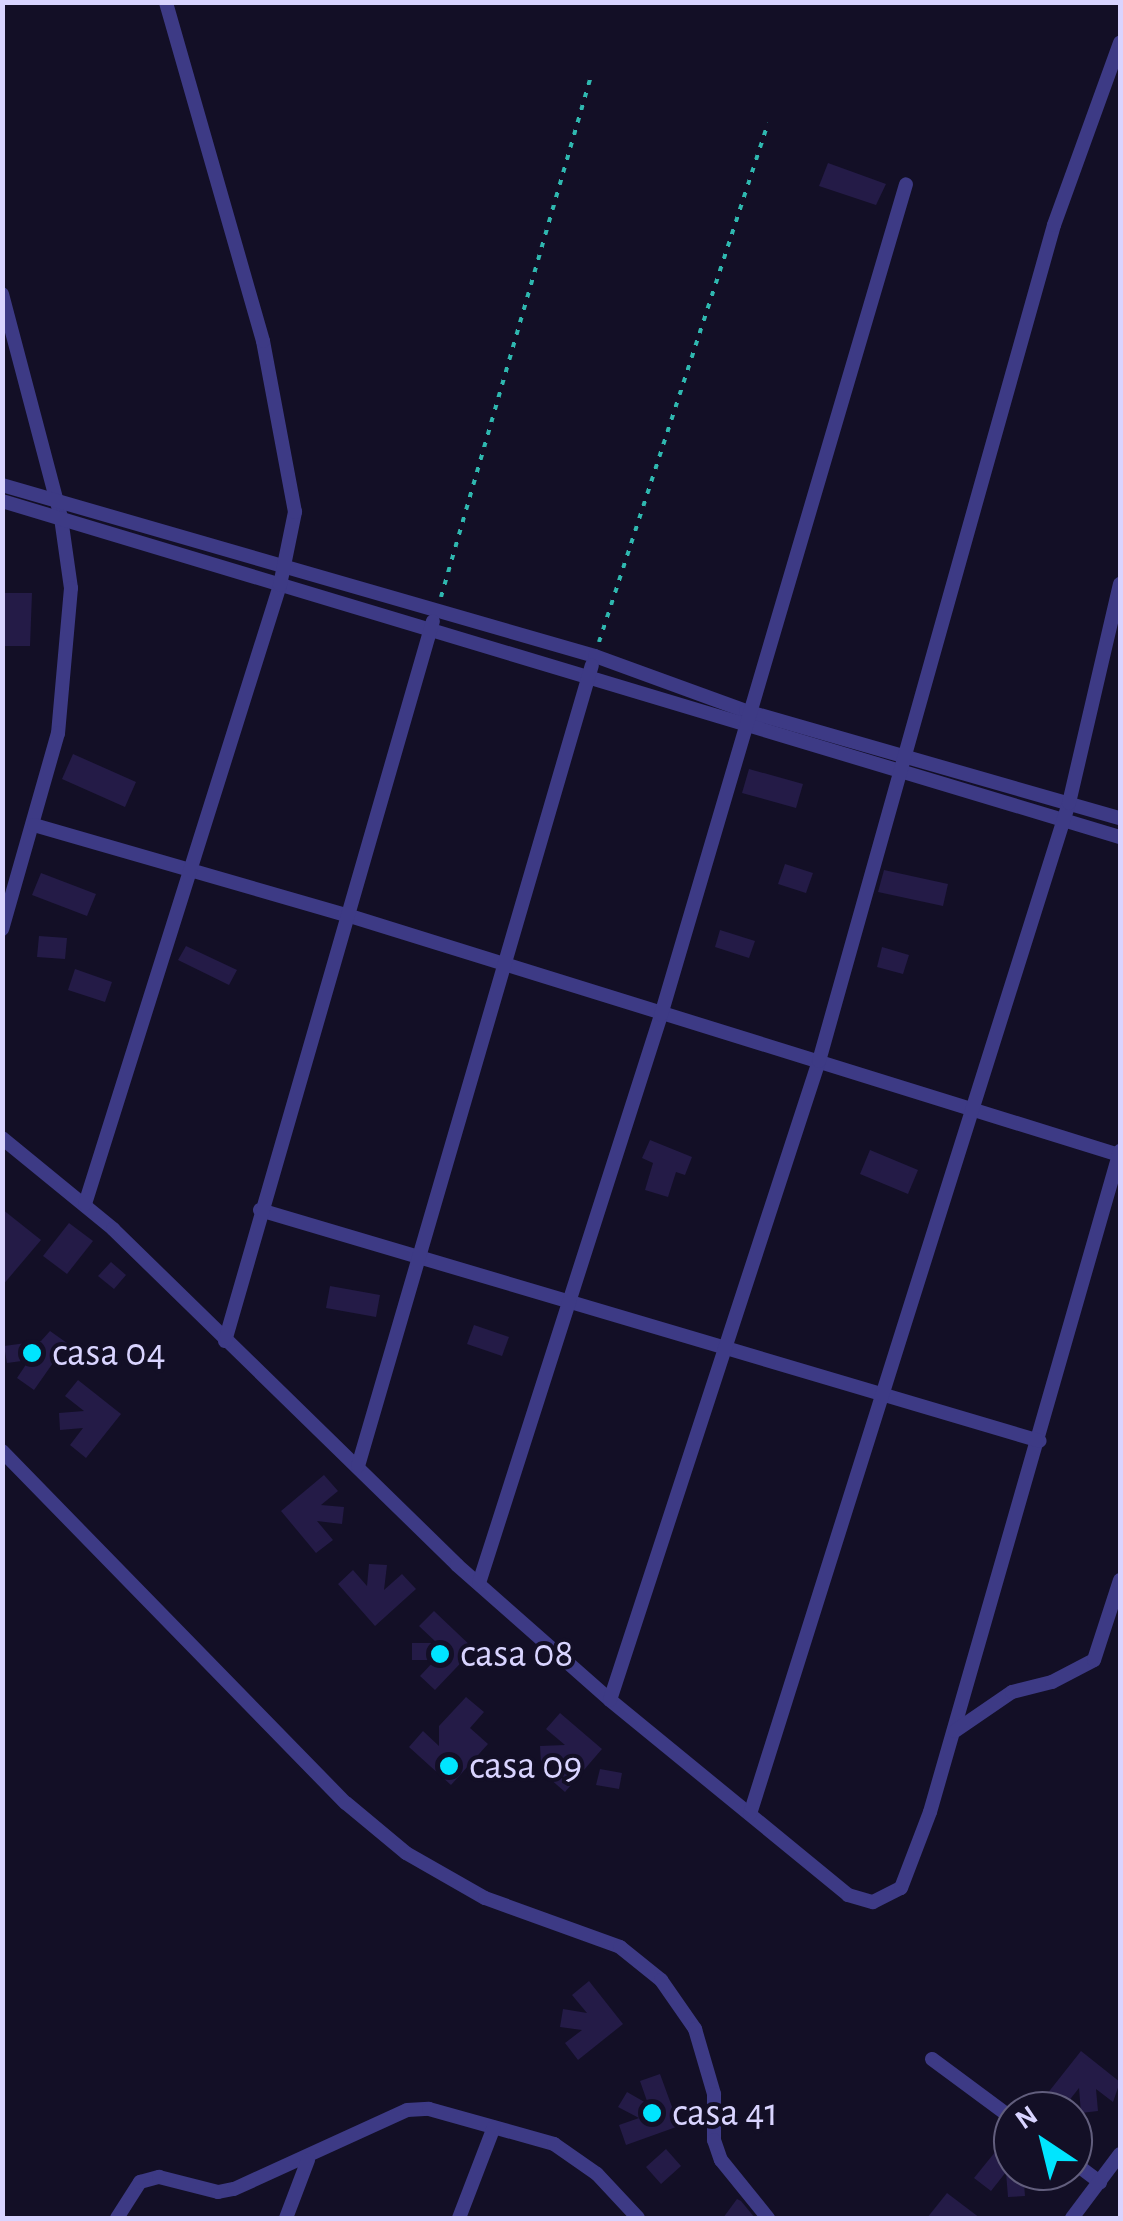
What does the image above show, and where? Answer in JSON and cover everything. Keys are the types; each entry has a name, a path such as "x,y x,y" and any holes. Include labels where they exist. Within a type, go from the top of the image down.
{"street":[{"path":"85,1204 280,586 295,512 274,385 166,2"},
{"path":"610,1700 670,1528 721,1348 820,1061 902,755 1054,225 1120,43"},
{"path":"479,1584 661,1015 744,717 906,184"},
{"path":"2,294 61,518 71,588 68,666 34,826 2,929"},
{"path":"2,486 595,656 744,717 898,772 1120,837"},
{"path":"2,502 589,674 902,755 1120,818"},
{"path":"750,1814 1069,803 1120,584"},
{"path":"225,1341 436,611"},
{"path":"358,1466 415,1259 507,968 595,656"},
{"path":"2,1138 85,1204 479,1584 610,1700 848,1895 873,1902 888,1898 901,1888 955,1732 1120,1153 507,968 350,916 34,826"},
{"path":"260,1210 1040,1441"},
{"path":"2,1451 346,1803 406,1852 485,1898 620,1947 660,1980 695,2030 714,2094 714,2140 721,2160 768,2218"},
{"path":"955,1732 1012,1692 1052,1682 1094,1660 1120,1580"},
{"path":"932,2059 993,2105"},
{"path":"116,2218 140,2182 158,2177 226,2192 308,2160 406,2110 449,2112 554,2144 597,2174 632,2216"},
{"path":"459,2218 494,2127"},
{"path":"1072,2218 1100,2182 1115,2174 1120,2154"},
{"path":"286,2218 308,2160"},
{"path":"1093,2177 1100,2182"}],"path":[{"path":"436,611 591,76"},
{"path":"595,656 768,123"}],"building":[{"path":"828,163 886,184 876,205 819,186"},
{"path":"2,593 32,593 30,646 2,646"},
{"path":"73,754 136,782 125,807 62,779"},
{"path":"749,769 803,784 796,808 742,793"},
{"path":"785,864 813,873 806,893 778,884"},
{"path":"884,870 948,884 943,906 878,892"},
{"path":"41,873 96,894 87,916 32,895"},
{"path":"720,930 755,941 749,958 715,947"},
{"path":"39,936 67,938 65,959 37,957"},
{"path":"186,946 237,970 229,985 178,960"},
{"path":"882,947 909,955 903,974 877,967"},
{"path":"75,969 112,982 105,1002 68,990"},
{"path":"650,1140 692,1157 685,1175 676,1172 668,1197 645,1190 653,1163 642,1158"},
{"path":"870,1150 918,1170 908,1194 860,1174"},
{"path":"2,1209 41,1240 2,1286"},
{"path":"69,1223 93,1241 67,1274 43,1256"},
{"path":"111,1262 126,1275 114,1289 98,1276"},
{"path":"330,1286 380,1295 376,1317 326,1308"},
{"path":"474,1325 509,1337 502,1356 467,1344"},
{"name":"casa 04","path":"50,1331 67,1343 34,1390 17,1378 29,1360 7,1363 4,1346 41,1341"},
{"path":"78,1380 121,1414 86,1458 70,1445 83,1428 60,1430 59,1413 84,1411 65,1396"},
{"path":"324,1475 338,1491 321,1505 344,1507 342,1524 317,1521 333,1540 316,1553 281,1511"},
{"path":"369,1564 387,1565 384,1590 402,1574 416,1589 375,1626 338,1584 353,1570 367,1586"},
{"name":"casa 08","path":"434,1611 474,1649 435,1690 420,1676 435,1660 412,1660 412,1643 437,1643 419,1626"},
{"name":"casa 09","path":"466,1697 484,1712 470,1728 488,1744 451,1785 409,1747 423,1731 439,1746 439,1726"},
{"path":"560,1713 602,1749 565,1792 549,1778 563,1762 541,1763 540,1746 565,1745 546,1729"},
{"path":"600,1769 622,1773 619,1789 596,1785"},
{"path":"589,1981 623,2024 578,2060 565,2043 582,2030 560,2027 563,2009 587,2013 572,1995"},
{"path":"1081,2051 1120,2082 1113,2102 1096,2089 1098,2111 1093,2112 1093,2091 1049,2091"},
{"name":"casa 41","path":"660,2074 679,2126 626,2145 619,2125 639,2118 618,2107 627,2092 648,2104 640,2081"},
{"path":"666,2149 681,2166 661,2184 646,2167"},
{"path":"993,2155 991,2191 974,2178"},
{"path":"1008,2191 1025,2191 1025,2196 1008,2197"},
{"path":"947,2193 980,2218 927,2218"},
{"path":"737,2199 741,2201 755,2218 723,2218"}],"place":[{"name":"casa 04","path":"32,1353"},
{"name":"casa 08","path":"440,1654"},
{"name":"casa 09","path":"449,1766"},
{"name":"casa 41","path":"652,2113"}]}
